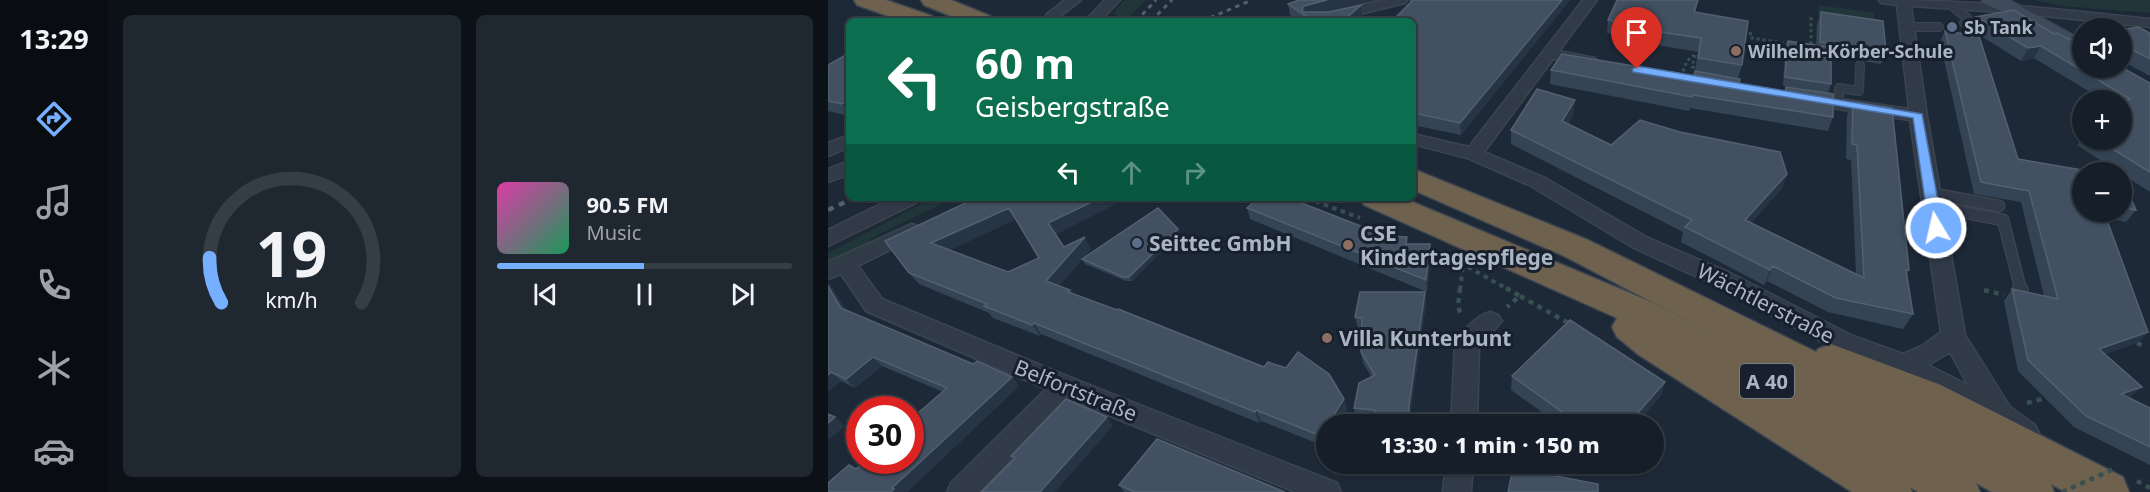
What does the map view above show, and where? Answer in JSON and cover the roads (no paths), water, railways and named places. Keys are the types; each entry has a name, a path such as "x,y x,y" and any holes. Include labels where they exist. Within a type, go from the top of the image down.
{"highway":[{"path":"865,0 904,11"},
{"path":"932,0 975,18"},
{"name":"A 40","path":"1416,180 1575,248 1700,309 1910,422 2032,492"},
{"name":"A 40","path":"1371,209 1571,283 1642,314 1758,376 1958,492"},
{"path":"1571,283 1652,344 1890,492"},
{"path":"1700,309 1927,397 2109,484"}],"main road":[{"path":"1992,0 2009,4 2072,44"}],"street":[{"path":"1053,15 1074,0"},
{"path":"1095,18 1113,0"},
{"path":"1473,154 1590,0"},
{"path":"1886,0 1951,5 2009,4 2083,16 2150,22"},
{"path":"1902,1 1908,27 1918,116 1953,336 2000,414"},
{"path":"1326,18 1393,2"},
{"path":"1363,18 1393,2"},
{"path":"2061,38 2083,16"},
{"path":"1549,54 1604,64"},
{"path":"1793,96 1918,116"},
{"name":"Wächtlerstraße","path":"1416,140 1473,154 1538,182 1587,208 1622,233 1720,278 1845,343 1904,364 2000,414 2109,484"},
{"path":"828,150 846,141"},
{"path":"828,176 846,168"},
{"path":"828,239 903,201"},
{"path":"836,267 928,223"},
{"name":"Belfortstraße","path":"836,267 874,305 1065,386 1327,492"},
{"path":"1464,414 1467,344 1490,321"},
{"path":"1904,364 1931,352 1953,336"},
{"path":"961,492 1065,386"},
{"path":"1457,492 1459,474"}],"lane":[{"path":"1951,5 1967,18 1964,23"},
{"path":"1908,27 1939,27"},
{"path":"1839,104 1839,88 1859,91 1860,65"},
{"path":"1931,200 1999,206"},
{"path":"1931,200 2003,220 2021,291"}],"railway":[{"path":"1139,18 1156,0"},
{"path":"1154,18 1172,0"},
{"path":"1209,18 1252,0"},
{"path":"828,210 848,201"}],"place":[{"name":"Sb Tank","path":"1952,27"},
{"name":"Wilhelm-Körber-Schule","path":"1736,51"},
{"name":"Seittec GmbH","path":"1137,243"},
{"name":"CSE Kindertagespflege","path":"1348,245"},
{"name":"Villa Kunterbunt","path":"1327,338"}]}
